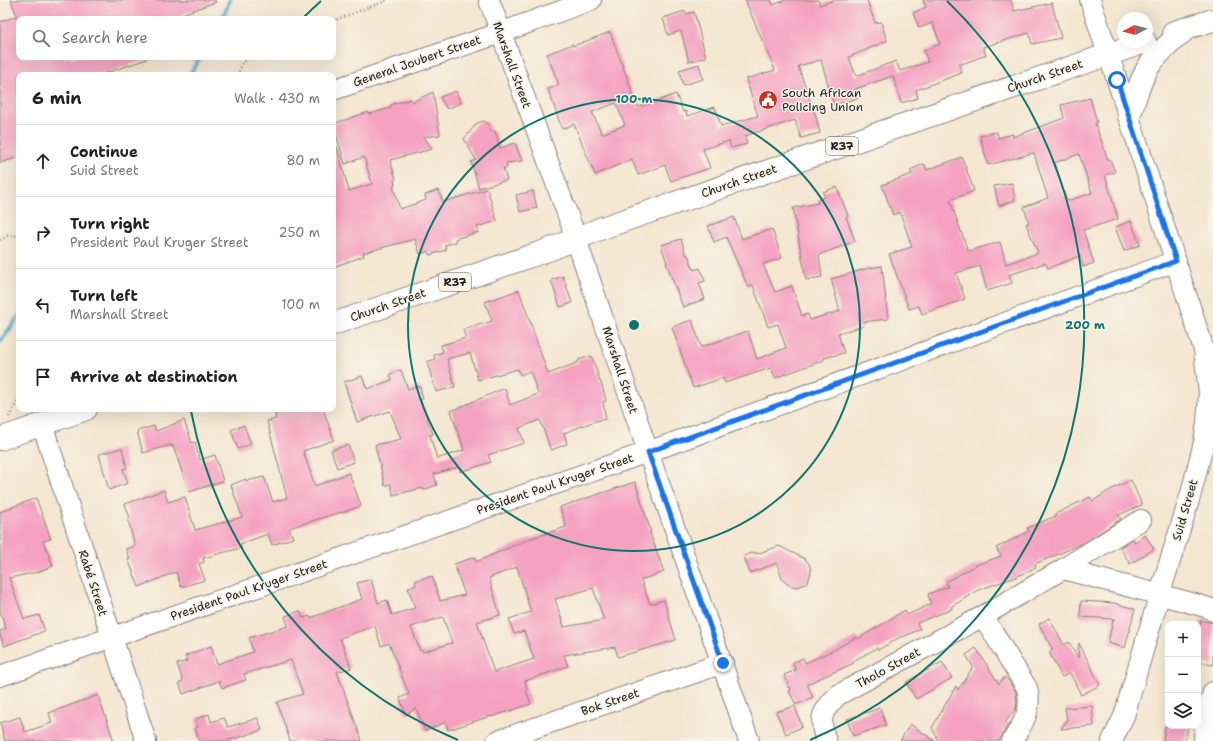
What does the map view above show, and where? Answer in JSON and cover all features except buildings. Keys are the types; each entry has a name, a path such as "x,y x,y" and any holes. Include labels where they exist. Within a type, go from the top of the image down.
{"main road":[{"name":"Church Street","path":"1153,40 1213,20"},
{"path":"1129,116 1148,67 1155,58 1187,28"},
{"name":"Church Street","path":"336,323 551,249 617,223 1127,48"},
{"path":"0,439 77,412"}],"street":[{"name":"Marshall Street","path":"489,0 576,239 648,452 749,741"},
{"name":"General Joubert Street","path":"336,89 592,0"},
{"name":"Suid Street","path":"1090,0 1210,367 1207,423 1204,442 1190,497 1124,716 1112,741"},
{"name":"President Paul Kruger Street","path":"0,676 648,452 1176,261"},
{"name":"Rabé Street","path":"42,424 146,741"},
{"name":"Tholo Street","path":"826,741 822,730 822,719 826,707 838,695 983,616 1063,569 1141,520"},
{"path":"1063,569 1105,582 1160,594 1209,608 1213,611"},
{"path":"983,616 1026,688 1030,699 1029,708 1024,721 1012,741"},
{"name":"Bok Street","path":"497,741 723,663"},
{"path":"1204,741 1205,721 1213,692"}],"path":[{"path":"336,20 388,0"},
{"path":"239,72 244,62 247,60"},
{"path":"0,240 9,235 16,236"}],"waterway":[{"path":"223,16 230,0"},
{"path":"191,72 199,60"},
{"path":"0,342 16,320"}],"place":[{"name":"South African Policing Union","path":"768,100"}],"route":[{"path":"723,663 648,452 1176,261 1117,80"}]}
